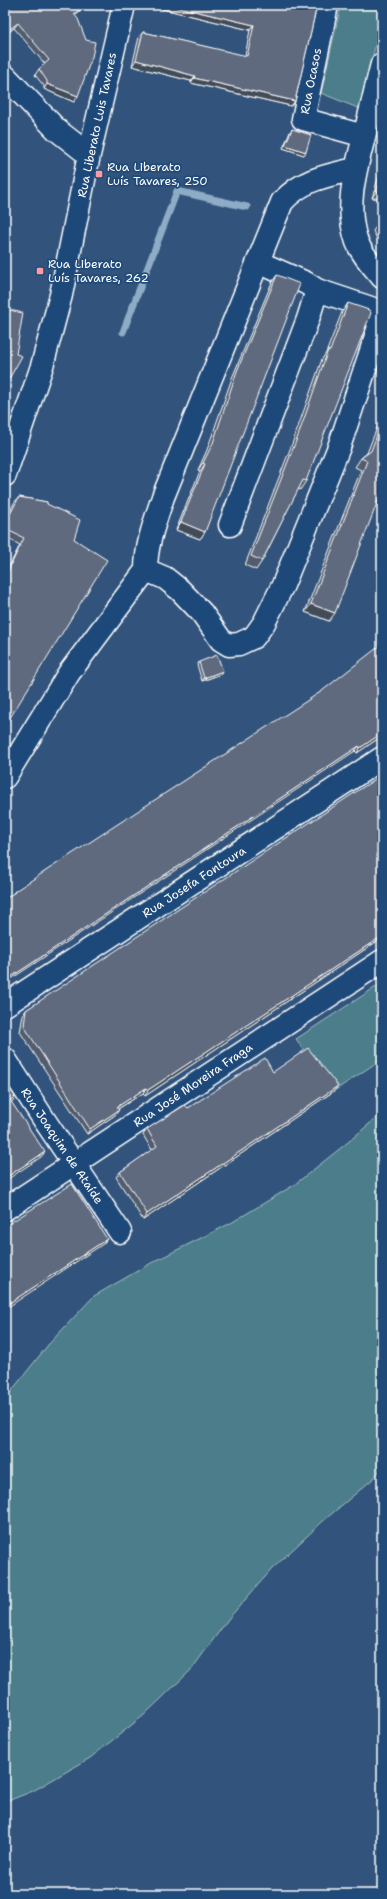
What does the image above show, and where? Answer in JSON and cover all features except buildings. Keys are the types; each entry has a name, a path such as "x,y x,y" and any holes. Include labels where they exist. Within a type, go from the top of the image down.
{"street":[{"name":"Rua Liberato Luis Tavares","path":"5,475 42,366 61,295 89,155 124,5"},
{"name":"Rua Ocasos","path":"327,5 303,120 364,136"},
{"path":"382,64 355,169 352,201 352,220 358,242 367,260 382,277"},
{"path":"5,76 57,130 89,155"},
{"path":"5,777 69,673 146,570 146,557 152,528 163,498 282,202 291,193 304,184 325,176 355,169"},
{"path":"146,570 165,578 180,590 202,613 221,640 228,645 239,644 254,637 264,623 283,585 339,447 379,327 376,315 371,308 317,290 306,283 258,262"},
{"path":"230,526 308,319 317,290"},
{"name":"Rua Josefa Fontoura","path":"5,1005 382,758"},
{"name":"Rua José Moreira Fraga","path":"5,1209 382,961"},
{"name":"Rua Joaquim de Ataíde","path":"5,1059 120,1232"}],"green space":[{"path":"341,5 382,5 382,18 360,109 321,93"},
{"path":"382,983 382,1059 334,1091 296,1039"},
{"path":"382,1113 382,1467 374,1478 322,1522 272,1569 229,1618 191,1670 143,1716 90,1758 33,1791 5,1802 5,1399 48,1345 94,1296 153,1262 231,1223 294,1185"}],"waterway":[{"path":"123,332 177,191 247,207"}],"place":[{"name":"Rua Liberato Luís Tavares, 250","path":"99,174"},
{"name":"Rua Liberato Luís Tavares, 262","path":"40,271"}]}
